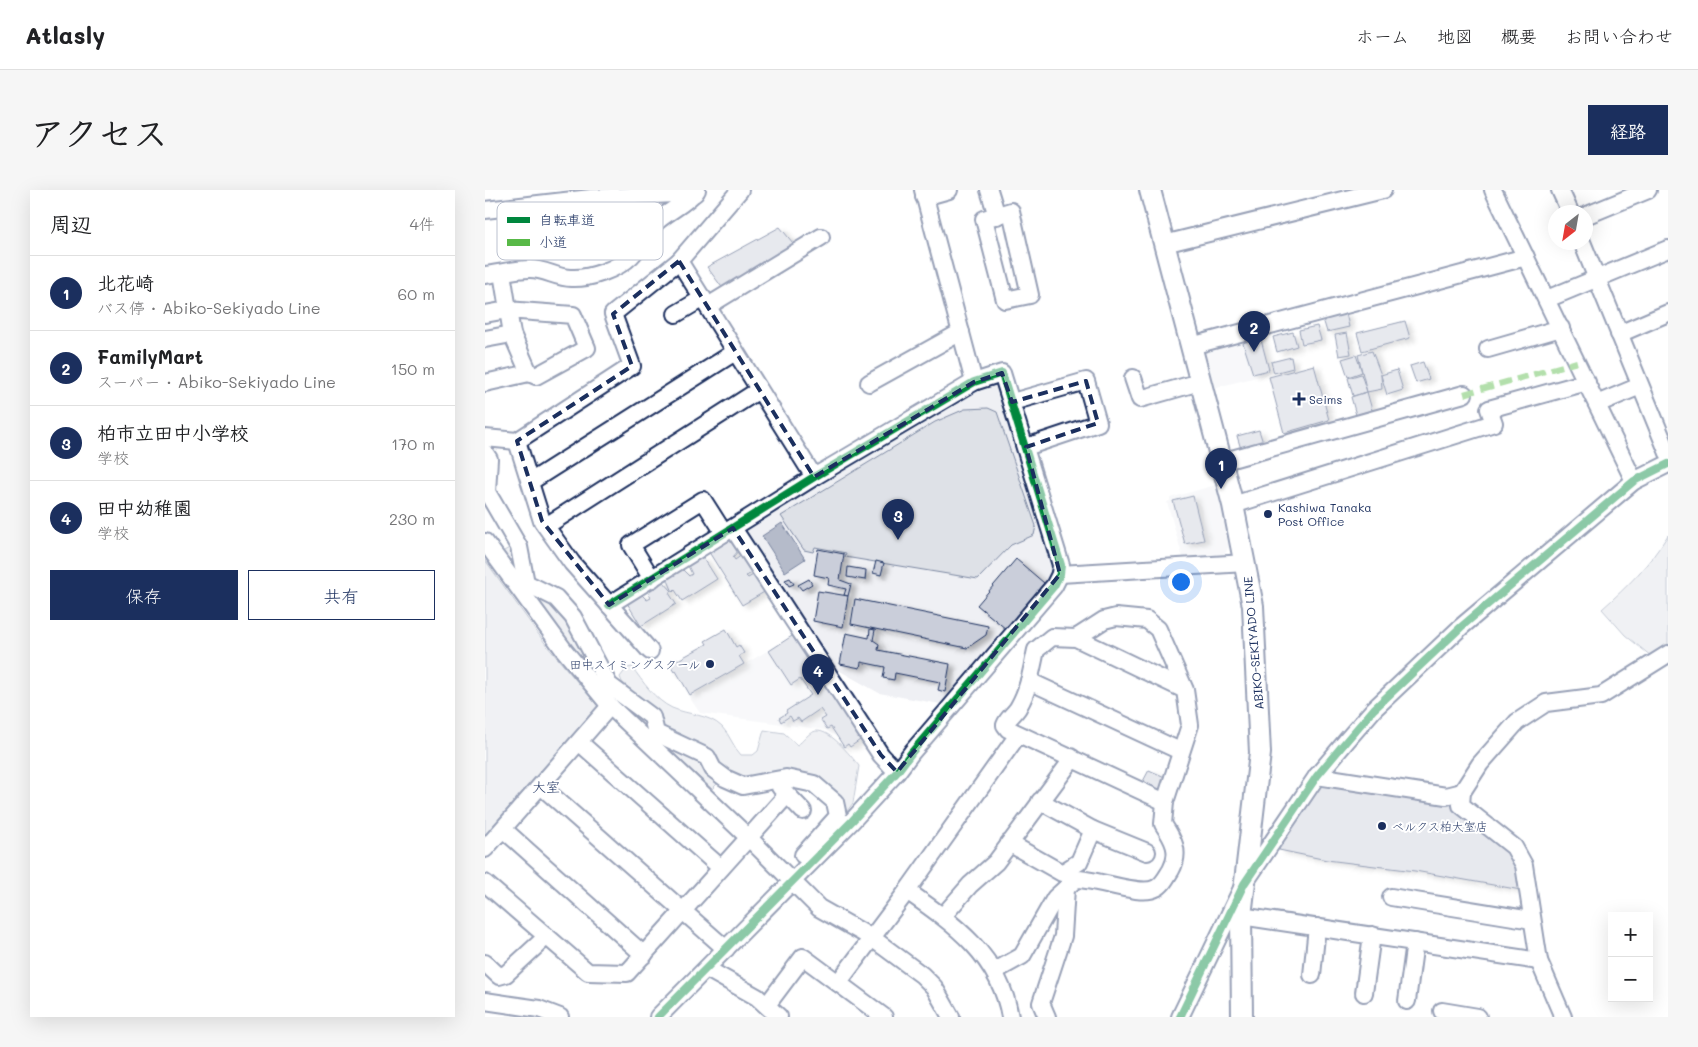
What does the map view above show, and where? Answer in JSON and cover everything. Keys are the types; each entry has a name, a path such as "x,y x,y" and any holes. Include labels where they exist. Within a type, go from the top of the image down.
{"main road":[{"name":"ABIKO-SEKIYADO LINE","path":"1150,190 1233,505 1253,606 1260,752 1241,916 1242,1017"}],"street":[{"path":"485,438 517,441 632,366 613,314 679,261 699,235 740,190"},
{"path":"949,190 923,193 974,382"},
{"path":"989,190 997,216"},
{"path":"1164,244 1331,197 1383,190"},
{"path":"1493,190 1634,481"},
{"path":"1560,190 1567,205"},
{"path":"1593,213 1648,190"},
{"path":"556,202 696,191"},
{"path":"663,217 673,208 689,200 696,191"},
{"path":"1011,212 1031,295 1005,300 984,219 997,216 1011,212"},
{"path":"675,314 705,302 821,237"},
{"path":"1547,299 1668,249"},
{"path":"1585,250 1595,279 1668,452"},
{"path":"1191,346 1526,257"},
{"path":"485,275 530,269 546,270 570,278 589,275 619,265 626,260"},
{"path":"679,261 814,477"},
{"path":"502,273 512,334 529,373"},
{"path":"485,314 507,310 573,315 587,348 536,376 529,373 485,383"},
{"path":"1619,334 1668,314"},
{"path":"1488,349 1561,328"},
{"path":"869,383 961,332"},
{"path":"485,339 512,334"},
{"path":"530,482 735,352"},
{"path":"609,605 814,477 974,382 1002,373 1061,565 1061,574 1038,604 911,752 897,772 788,878"},
{"path":"1133,378 1140,399 1200,382"},
{"path":"1012,402 1085,381 1097,423 1026,447"},
{"path":"1233,505 1494,423 1489,409 1587,382"},
{"path":"1597,404 1640,386"},
{"path":"546,526 759,390"},
{"path":"1221,462 1464,394"},
{"path":"517,441 546,526 572,563 651,651"},
{"path":"485,453 489,459 487,492 519,547 523,586"},
{"path":"1180,1017 1244,884 1317,776 1374,709 1433,653 1634,481 1668,464"},
{"path":"652,579 631,545 703,500 728,531 881,755 897,772"},
{"path":"485,542 523,586 563,650 607,695 652,737 819,908 871,938 934,987 951,1017"},
{"path":"1061,574 1246,563"},
{"path":"523,586 555,598 573,617 607,695"},
{"path":"995,971 1022,956 1055,898 1076,879 1091,879 1135,891 1155,889 1159,887 1167,876 1175,857 1175,841 1163,824 1165,802 1190,725 1185,690 1158,629 1147,620 1116,617 1104,620 1076,638"},
{"path":"1165,802 1071,757 1017,735 1005,725 1019,707 1029,681 1036,650 1052,637 1076,638 1185,690"},
{"path":"1563,1017 1539,961 1524,865 1514,848 1461,805 1462,792 1480,764 1517,722 1546,703 1601,696 1668,654"},
{"path":"1029,681 1180,751"},
{"path":"485,849 579,742 607,695"},
{"path":"838,983 907,891 1017,735"},
{"path":"652,737 707,757 713,769 725,778 743,786 786,778 814,784 835,802 838,816 788,878 726,949 658,1017"},
{"path":"579,742 721,868"},
{"path":"943,916 970,885 996,862 1071,757"},
{"path":"1317,776 1446,796 1462,792"},
{"path":"773,780 803,810"},
{"path":"541,786 726,949"},
{"path":"485,883 588,972 627,973 787,795"},
{"path":"1040,801 1093,830 1147,852"},
{"path":"503,829 644,955"},
{"path":"1009,843 1062,873 1079,862 1093,830"},
{"path":"1047,1017 1041,1003 1063,936 1067,888"},
{"path":"907,891 943,916 970,939 995,971 1010,1017"},
{"path":"1391,897 1532,920"},
{"path":"1241,916 1539,961"},
{"path":"1312,975 1317,927"},
{"path":"1364,993 1372,935"},
{"path":"485,963 499,976 506,974 546,937"},
{"path":"1407,1001 1415,942"},
{"path":"767,1005 803,957 879,1015"},
{"path":"707,969 733,981 767,1005 779,1017"},
{"path":"485,1001 539,1009 561,1017"},
{"path":"1443,1011 1478,1017"}],"highlighted area":[{"path":"679,261 814,477 974,382 1002,373 1012,402 1086,381 1098,423 1026,447 1060,574 897,772 881,755 733,528 609,605 542,521 517,441 632,366 613,314"}],"shaded area":[{"path":"1259,331 1272,373 1210,389 1199,348"},
{"path":"996,381 1002,384 1056,573 946,705 879,693 833,667 740,532 744,525 974,388"},
{"path":"988,408 997,412 1036,526 1034,535 1011,545 978,579 845,557 846,553 815,547 813,552 804,550 781,516 935,422 965,409"},
{"path":"1219,484 1234,544 1228,548 1222,560 1183,558 1167,502 1170,501 1170,498"},
{"path":"1668,535 1668,665 1662,665 1625,635 1602,609 1638,574 1654,556"},
{"path":"515,545 518,576 502,552"},
{"path":"485,560 547,646 601,710 485,841"},
{"path":"533,588 571,617 600,683 587,669 528,590"},
{"path":"796,634 863,737 846,749 837,737 825,730 700,713 689,697"},
{"path":"632,667 650,690 666,705 705,717 722,727 741,755 753,755 758,751 764,730 784,733 797,745 813,732 819,731 832,737 859,766 853,803 847,811 814,779 749,780 724,769 697,744 672,733 663,725 660,715 622,682 620,677 627,668"},
{"path":"658,739 705,759 722,779 712,789"}],"water":[{"path":"782,523 805,559 785,572 762,536"}],"building":[{"path":"780,227 797,248 724,290 707,267"},
{"path":"1346,313 1349,327 1327,332 1323,319"},
{"path":"1405,321 1410,338 1362,351 1357,333"},
{"path":"1317,326 1321,340 1302,344 1299,330"},
{"path":"1293,332 1297,346 1277,352 1273,337"},
{"path":"1347,333 1351,354 1339,356 1335,335"},
{"path":"1260,336 1269,370 1253,374 1243,343 1249,341 1248,338 1254,337 1255,339 1255,337"},
{"path":"1372,351 1381,375 1382,389 1367,392 1358,355"},
{"path":"1356,355 1362,372 1348,377 1342,359"},
{"path":"1291,357 1293,368 1274,373 1271,362"},
{"path":"1423,362 1429,379 1416,383 1410,366"},
{"path":"1314,365 1329,420 1284,433 1269,377"},
{"path":"1397,370 1403,390 1387,395 1381,375"},
{"path":"1361,374 1367,392 1353,396 1348,378"},
{"path":"1367,392 1372,410 1356,415 1351,397"},
{"path":"1259,430 1263,443 1241,449 1237,436"},
{"path":"1193,496 1204,540 1185,544 1173,501"},
{"path":"731,537 739,550 733,557 735,560 742,555 752,570 752,573 746,576 748,578 755,574 766,591 742,605 707,549"},
{"path":"818,549 844,554 840,580 851,584 848,596 844,595 846,589 828,585 829,578 814,575"},
{"path":"703,557 717,579 682,601 675,590 673,592 667,578 682,569 689,576 692,574 688,566"},
{"path":"1016,559 1044,583 1006,629 977,605"},
{"path":"876,561 884,563 881,575 873,573"},
{"path":"848,567 866,570 865,580 847,577"},
{"path":"790,578 794,584 789,586 785,580"},
{"path":"809,579 812,584 802,590 798,585"},
{"path":"662,580 672,591 669,593 676,604 641,626 627,603 641,594 647,600 651,598 647,589"},
{"path":"818,591 848,596 843,627 813,621"},
{"path":"855,599 988,626 986,635 967,648 851,624"},
{"path":"726,629 736,647 739,645 744,653 739,656 744,664 690,695 676,671 674,672 671,667 673,666 671,662 707,644 705,641"},
{"path":"870,629 875,630 873,640 879,644 878,650 950,664 945,692 938,690 940,682 895,673 894,680 883,678 885,667 861,662 860,668 840,664 846,633 869,638"},
{"path":"795,634 863,738 850,747 848,744 844,747 831,727 827,729 821,720 826,717 820,709 801,722 798,718 793,721 790,716 781,722 779,718 787,713 786,711 811,695 800,679 791,685 769,651"},
{"path":"1149,770 1167,778 1159,794 1141,785"},
{"name":"ベルクス柏大室店","path":"1321,782 1449,802 1460,816 1508,852 1517,863 1521,890 1415,871 1327,860 1279,850 1280,844"}],"marked path":[{"path":"1464,394 1577,362"}],"cycle path":[{"path":"609,605 814,477 974,382 1002,373 1061,565 1060,574 1054,586 897,772 852,821 658,1017"},
{"path":"1180,1017 1244,884 1317,776 1374,709 1461,627 1634,481 1668,464"}],"place":[{"name":"FamilyMart","path":"1254,352"},
{"name":"Seims","path":"1299,399"},
{"name":"北花崎","path":"1221,489"},
{"name":"Kashiwa Tanaka Post Office","path":"1268,514"},
{"name":"柏市立田中小学校","path":"898,540"},
{"name":"田中スイミングスクール","path":"710,664"},
{"name":"田中幼稚園","path":"818,695"},
{"name":"ベルクス柏大室店","path":"1382,826"}],"district":[{"name":"大室","path":"546,786"}]}
